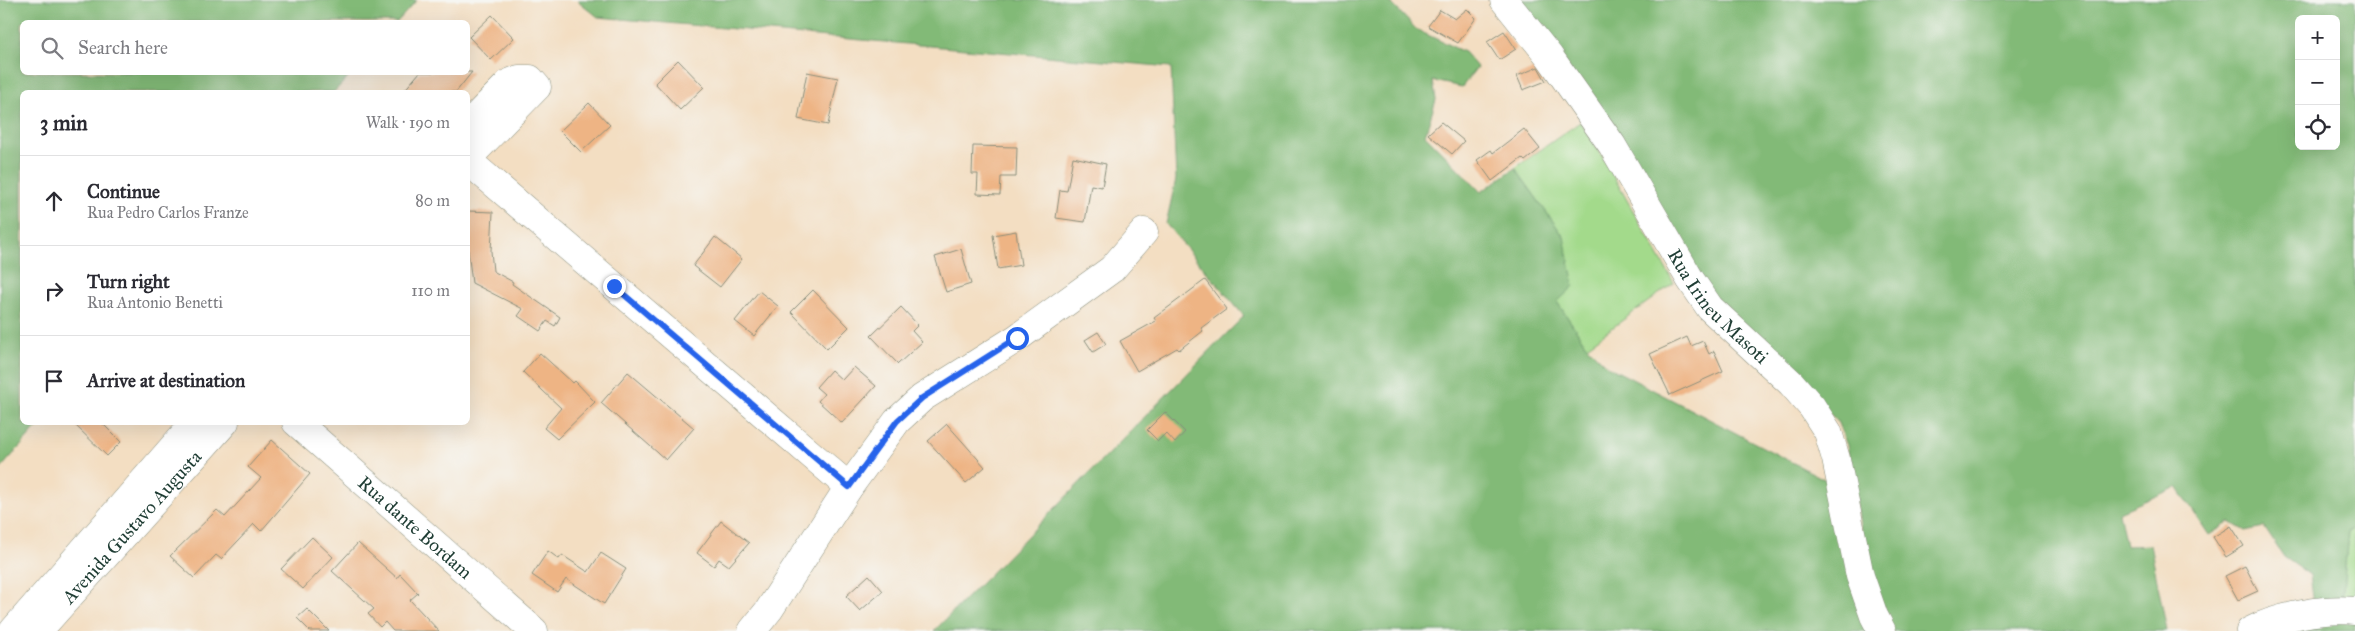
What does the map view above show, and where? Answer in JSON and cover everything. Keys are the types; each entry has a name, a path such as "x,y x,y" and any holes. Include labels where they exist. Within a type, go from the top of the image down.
{"street":[{"name":"Rua Irineu Masoti","path":"1504,0 1549,56 1612,145 1690,280 1710,308 1791,383 1812,407 1828,432 1836,459 1860,576 1874,616 1882,631"},
{"path":"470,123 509,83 519,79 530,79 537,87 470,158"},
{"path":"470,162 849,487"},
{"path":"752,631 770,610 849,487 897,421 922,398 1017,338 1112,269 1144,232"},
{"name":"Avenida Gustavo Augusta","path":"48,621 193,425"},
{"name":"Avenida Gustavo Augusta","path":"13,631 48,621 222,425"},
{"name":"Rua dante Bordam","path":"299,425 534,631"},
{"path":"2250,631 2263,624 2300,615 2355,611"}],"green space":[{"path":"0,0 417,0 399,20 20,20 20,75 350,75 336,90 20,90 20,425 39,425 0,469"},
{"path":"577,0 1388,0 1417,30 1464,52 1477,67 1462,87 1433,81 1436,100 1425,135 1481,192 1515,168 1564,237 1574,286 1557,302 1587,346 1607,366 1828,481 1872,631 934,631 1244,316 1166,224 1176,179 1171,67 598,17"},
{"path":"1520,0 2355,0 2355,529 2348,531 2342,602 2314,604 2310,575 2284,557 2264,527 2245,531 2230,522 2209,535 2177,487 2119,512 2126,546 2150,545 2167,631 1891,631 1867,566 1847,445 1837,421 1719,304"},
{"path":"1580,122 1598,149 1674,283 1587,346 1557,302 1564,237 1515,168"},
{"path":"2355,529 2355,602 2342,602 2348,531"},
{"path":"2355,617 2355,631 2268,631"}],"building":[{"path":"1467,9 1476,18 1458,43 1428,26 1440,10 1455,19"},
{"path":"492,15 514,38 491,60 470,36"},
{"path":"1504,31 1516,49 1499,60 1487,42"},
{"path":"678,60 704,87 680,110 655,83"},
{"path":"1538,67 1546,81 1523,90 1517,76"},
{"path":"807,72 838,78 828,125 798,119"},
{"path":"417,75 470,75 458,90 405,90"},
{"path":"589,103 610,125 581,152 560,131"},
{"path":"1441,122 1464,141 1452,154 1428,134"},
{"path":"1524,129 1540,149 1525,161 1522,158 1492,181 1477,160 1491,150 1493,153"},
{"path":"973,146 1017,147 1016,177 1001,177 1000,195 977,194 978,174 972,174"},
{"path":"1073,157 1106,164 1102,187 1091,185 1085,222 1056,218 1060,190 1067,191"},
{"path":"470,211 493,212 491,251 493,271 513,282 512,284 560,317 555,326 547,321 540,331 518,316 523,309 472,283 470,267"},
{"path":"1016,231 1021,265 998,269 993,235"},
{"path":"715,237 742,259 720,287 693,266"},
{"path":"961,249 971,284 946,292 935,257"},
{"path":"1205,280 1227,309 1201,328 1203,331 1179,350 1177,348 1137,371 1120,341 1156,321 1154,318"},
{"path":"813,290 849,327 827,349 791,312"},
{"path":"759,291 778,306 754,336 735,321"},
{"path":"901,307 918,325 912,331 922,342 898,364 871,336"},
{"path":"1098,332 1106,344 1093,352 1085,340"},
{"path":"1687,337 1691,346 1703,341 1709,354 1714,351 1723,371 1670,395 1650,354"},
{"path":"540,353 573,383 575,381 595,402 557,439 544,428 561,408 523,372"},
{"path":"854,367 876,386 842,423 818,401 824,394 816,387 831,370 842,380"},
{"path":"628,372 694,428 666,460 601,403"},
{"path":"1165,412 1185,432 1175,443 1166,433 1158,441 1147,430"},
{"path":"947,424 985,467 966,483 928,441"},
{"path":"75,425 104,425 121,442 107,456"},
{"path":"272,440 310,474 261,531 254,524 221,559 216,555 194,578 170,556 217,510 225,517 261,478 248,467"},
{"path":"721,521 749,543 729,566 719,559 714,566 697,553"},
{"path":"2231,526 2244,546 2226,557 2213,537"},
{"path":"312,537 333,557 303,589 281,569"},
{"path":"358,543 397,578 400,574 418,593 410,600 439,631 393,631 385,622 380,627 368,614 374,609 332,571"},
{"path":"548,551 559,559 562,555 588,572 601,553 626,569 604,604 566,579 557,592 532,575"},
{"path":"2245,566 2258,591 2238,600 2225,576"},
{"path":"869,575 883,591 860,611 846,596"},
{"path":"307,609 329,631 310,631 297,618"}],"route":[{"path":"614,286 849,487 897,421 922,398 1017,338"}]}
